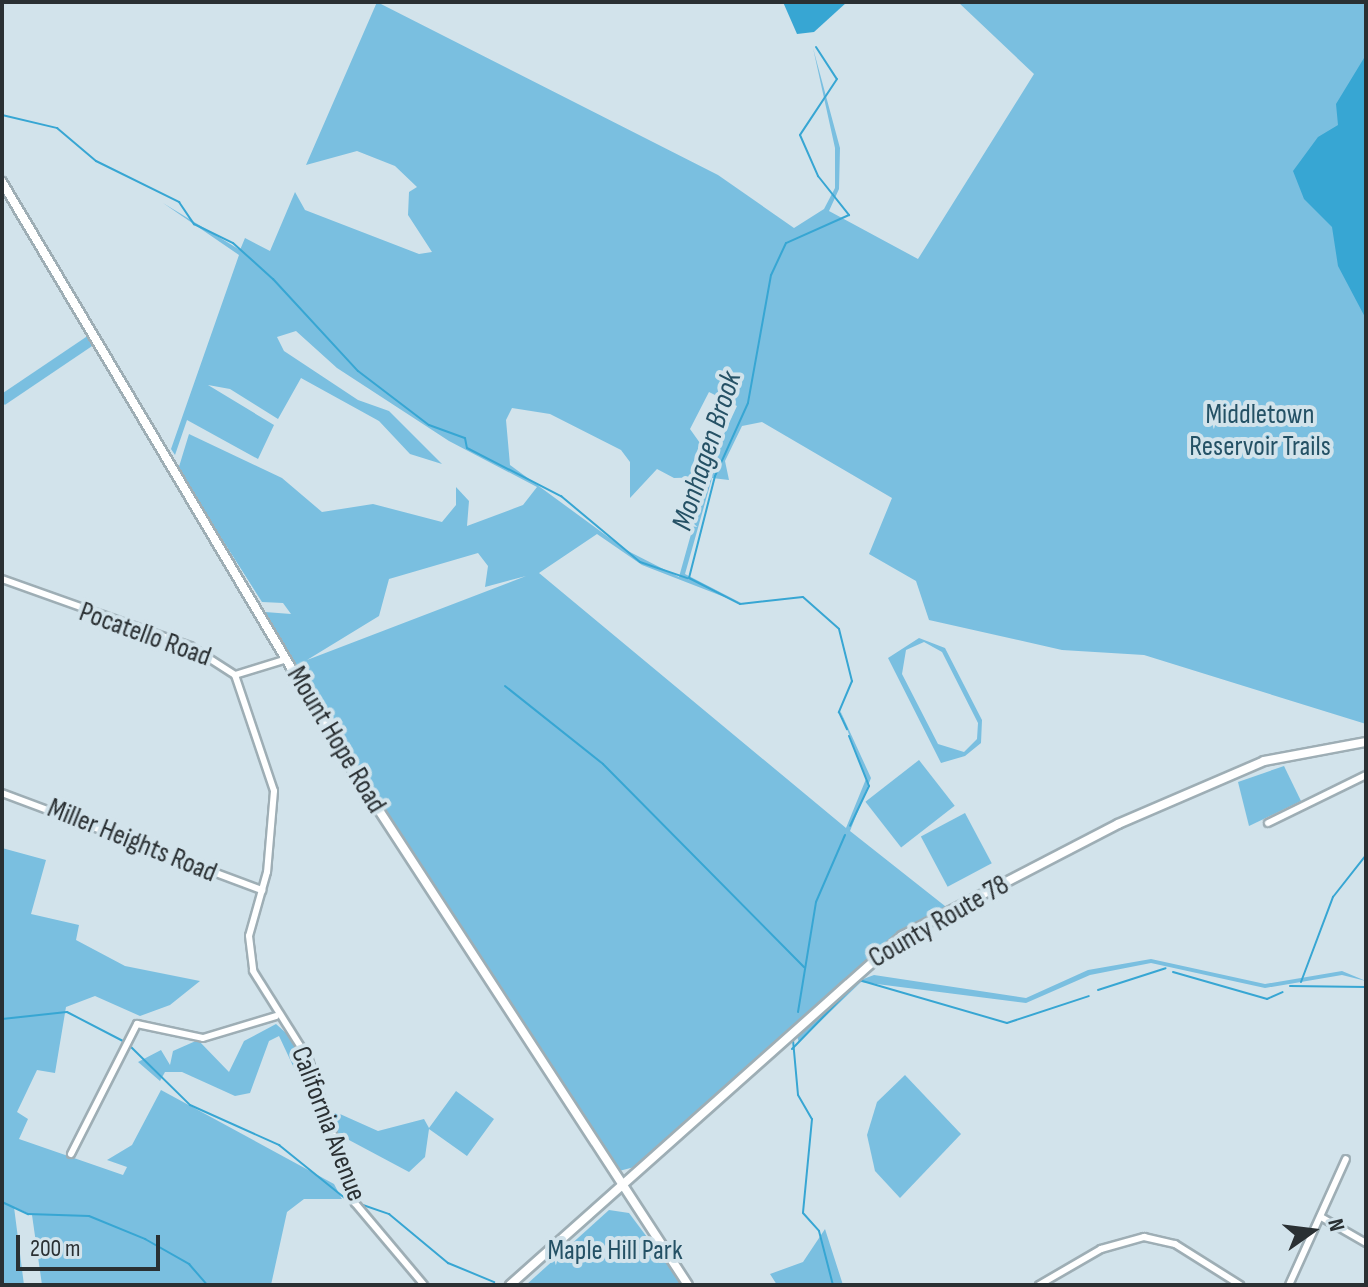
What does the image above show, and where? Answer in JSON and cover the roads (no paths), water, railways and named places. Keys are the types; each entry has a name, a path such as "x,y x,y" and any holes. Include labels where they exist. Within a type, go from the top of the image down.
{"street":[{"name":"Mount Hope Road","path":"2,182 287,659 623,1189 688,1285"},
{"name":"Pocatello Road","path":"2,579 190,646 235,675 287,659"},
{"name":"California Avenue","path":"235,675 273,782 262,890 249,954 276,1016 309,1060 355,1203 424,1285"},
{"name":"County Route 78","path":"510,1285 623,1189 841,983 902,936 1118,824 1251,766 1323,744 1366,742"},
{"path":"1268,823 1366,775"},
{"name":"Miller Heights Road","path":"2,793 262,890"},
{"path":"71,1154 137,1024 203,1038 276,1016"},
{"path":"1289,1285 1346,1159"},
{"path":"1321,1217 1366,1243"},
{"path":"1039,1285 1101,1249 1144,1237 1175,1244 1240,1285"}],"waterway":[{"name":"Monhagen Brook","path":"816,47 837,79 800,135 818,176 849,215 786,243 771,275 748,403 715,476 689,578 740,604 803,597 839,629 852,681 839,712 847,729"},
{"path":"2,115 57,128 96,161 179,202 194,224 233,243 273,279 358,371 429,425 465,438 467,448 561,496 640,562 687,578"},
{"path":"505,686 603,764 804,967"},
{"name":"Monhagen Brook","path":"849,736 869,786 850,826"},
{"name":"Monhagen Brook","path":"798,1012 816,902 845,835"},
{"path":"1301,982 1333,897 1366,855"},
{"path":"1098,990 1166,968"},
{"path":"1173,972 1267,999 1283,992"},
{"path":"792,1049 859,980 1007,1023 1089,996"},
{"path":"1290,986 1366,987"},
{"path":"2,1019 67,1012 123,1041"},
{"name":"Monhagen Brook","path":"793,1040 798,1095 812,1119 803,1213 819,1231 833,1285"},
{"path":"130,1046 190,1105 279,1145 346,1199"},
{"path":"2,1202 28,1214 89,1216 145,1239 189,1264 207,1285"},
{"path":"360,1204 389,1214 448,1263 494,1282"}],"park label":[{"name":"Middletown Reservoir Trails","path":"1260,431"},
{"name":"Maple Hill Park","path":"615,1251"}]}
